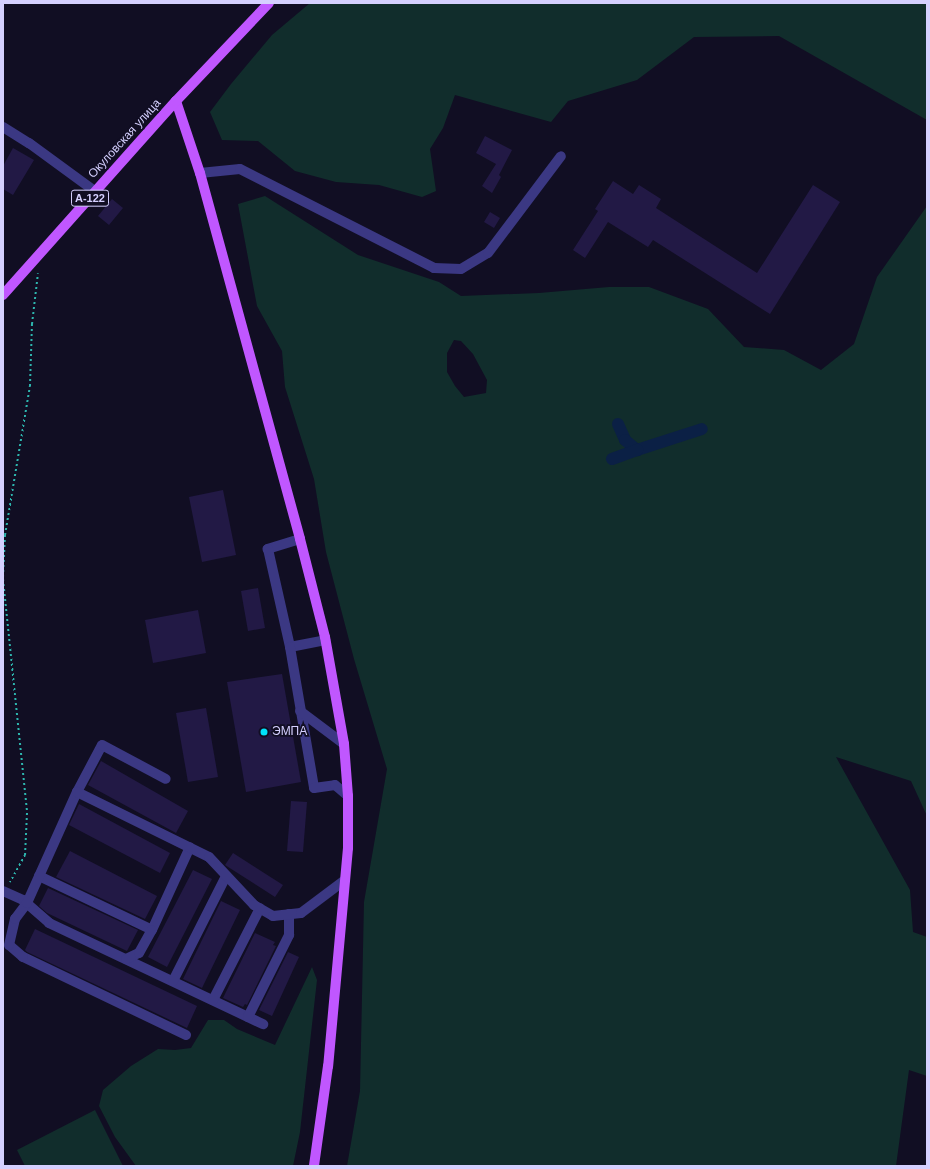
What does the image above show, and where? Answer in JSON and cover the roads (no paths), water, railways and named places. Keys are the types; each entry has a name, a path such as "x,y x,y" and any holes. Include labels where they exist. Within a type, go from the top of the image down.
{"main road":[{"name":"Окуловская улица","path":"3,295 176,101 269,3"},
{"path":"176,101 200,173 300,539 325,640 344,744 348,796 348,848 328,1066 314,1166"}],"street":[{"path":"3,127 29,143 96,192"},
{"path":"200,173 240,169 434,268 461,269 488,253 561,156"},
{"path":"300,539 268,549 290,647 314,788 336,784 348,796"},
{"path":"290,647 325,640"},
{"path":"300,711 344,744"},
{"path":"166,779 102,745 77,792 39,876 15,919 10,945 23,957 186,1035"},
{"path":"77,792 209,857 254,905 273,916 301,913 345,880"},
{"path":"126,959 138,953 152,930 190,847"},
{"path":"39,876 152,930"},
{"path":"173,981 226,876"},
{"path":"4,892 25,901 49,923 264,1024"},
{"path":"213,1000 260,908"},
{"path":"248,1017 289,935 288,914"}],"waterway":[{"path":"618,424 625,440 637,450 702,429"},
{"path":"612,459 637,450"}],"place":[{"name":"ЭМПА","path":"264,732"}]}
